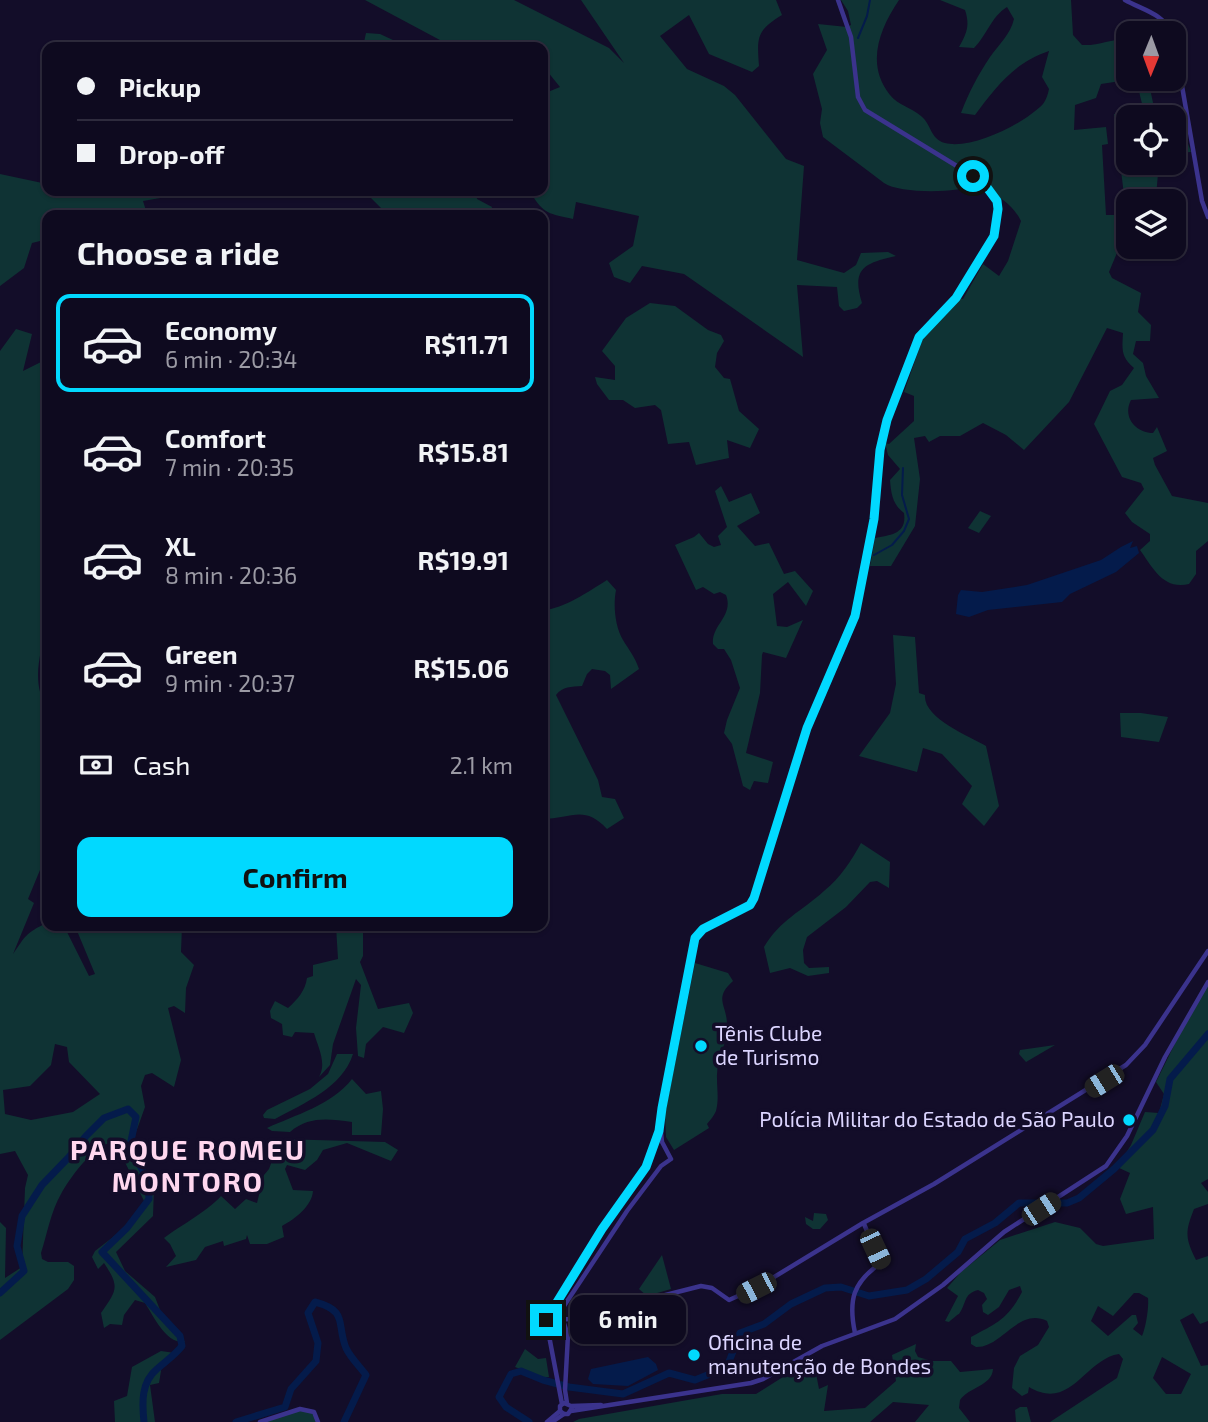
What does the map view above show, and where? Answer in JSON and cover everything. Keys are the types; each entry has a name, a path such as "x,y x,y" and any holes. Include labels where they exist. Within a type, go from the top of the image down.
{"street":[{"path":"566,1408 556,1378 546,1320 602,1229 640,1177 653,1150 659,1131 695,938 703,929 750,905 754,898 807,728 855,616 874,519 880,450 887,420 919,337 956,298 988,248 997,225 997,201 983,182 865,110 856,88 851,37 838,0"},
{"path":"1125,0 1154,13 1164,21"},
{"path":"1183,91 1202,201 1208,217"},
{"path":"546,1320 558,1320 701,1286 712,1288 729,1300 756,1288 863,1223 934,1184 1126,1065 1145,1045 1208,951"},
{"path":"550,1422 566,1408 613,1405 751,1383 822,1346 895,1319 943,1285 1004,1232 1091,1177 1114,1157 1165,1057 1208,982"},
{"path":"659,1131 668,1154"},
{"path":"653,1150 668,1154"},
{"path":"562,1390 568,1335 558,1320 559,1312 668,1154"},
{"path":"855,1332 850,1313 858,1285 864,1275 881,1263 863,1223"},
{"path":"547,1329 558,1320"},
{"path":"260,1422 305,1409 314,1412 318,1422"}],"green space":[{"path":"365,0 514,0 609,48 624,63 581,0 776,0 782,15 767,26 760,36 759,66 752,72 709,54 689,15 660,36 687,69 724,86 735,95 786,159 804,166 797,260 844,273 856,265 861,253 888,252 896,256 876,261 863,269 858,282 862,303 857,308 844,311 839,306 837,287 797,285 803,357 684,274 642,266 630,283 614,277 609,263 633,246 639,216 576,202 573,219 548,212 533,196 548,196 548,92 560,87 548,72 548,42 444,42"},
{"path":"841,0 899,0 881,34 878,71 890,95 921,116 936,138 945,143 969,143 983,139 1011,127 1035,111 1044,102 1049,91 1042,77 1049,51 1016,69 975,115 961,113 978,77 1014,19 1007,7 997,16 974,48 959,47 967,29 965,10 940,0 1071,0 1073,35 1082,45 1116,40 1116,82 1101,84 1096,98 1075,105 1074,130 1106,127 1108,144 1102,145 1106,215 1115,215 1116,223 1116,255 1109,272 1112,278 1141,293 1138,312 1151,325 1150,341 1136,341 1133,354 1143,363 1146,376 1159,398 1131,400 1128,412 1130,418 1136,427 1147,432 1153,433 1157,427 1167,451 1153,458 1172,496 1208,503 1208,541 1196,551 1196,574 1189,584 1172,584 1165,581 1140,550 1150,541 1150,534 1132,522 1125,513 1144,489 1141,483 1122,477 1094,424 1110,391 1122,385 1134,368 1123,353 1123,333 1107,328 1069,402 1024,450 1006,435 983,423 960,436 940,436 929,442 925,436 914,438 920,479 915,526 891,566 870,566 875,538 897,532 903,525 904,513 893,499 890,480 900,469 888,455 885,443 889,444 914,421 914,396 904,392 923,338 960,298 963,299 983,264 999,276 1008,261 1021,221 1007,203 975,185 956,190 930,191 892,187 823,137 820,123 822,109 813,74 827,50 818,24 847,27 851,25 848,11"},
{"path":"366,33 380,34 397,42 364,42"},
{"path":"1139,91 1151,91 1153,105 1142,105"},
{"path":"1186,125 1187,141 1191,152 1186,152"},
{"path":"0,174 42,183 42,196 166,196 143,201 146,210 42,210 42,240 32,243 24,268 0,286"},
{"path":"1122,175 1158,175 1157,189 1123,189"},
{"path":"369,196 477,196 477,199 492,207 491,210 383,210"},
{"path":"650,303 675,306 708,330 721,335 724,341 717,353 715,367 724,378 730,379 739,411 759,429 750,448 727,440 729,458 696,465 689,442 668,444 661,410 655,405 635,408 623,400 609,400 597,384 595,377 615,380 615,366 602,351 626,318"},
{"path":"16,329 32,334 23,371 42,362 42,648 38,678 42,698 42,865 28,899 34,903 13,954 26,936 42,926 42,931 66,931 89,976 95,974 77,931 182,931 181,952 194,965 186,988 185,1013 174,1006 168,1008 181,1060 174,1087 152,1073 145,1075 141,1086 145,1107 135,1135 135,1155 154,1188 153,1216 116,1252 125,1271 155,1297 160,1310 185,1342 172,1339 166,1334 145,1303 135,1300 124,1315 122,1325 110,1324 104,1328 101,1313 113,1293 114,1283 104,1263 98,1269 92,1257 95,1251 139,1217 146,1205 120,1152 110,1143 89,1156 65,1188 54,1208 41,1253 42,1259 48,1262 68,1262 74,1266 74,1280 68,1289 0,1340 0,1222 6,1228 5,1278 22,1267 25,1188 28,1175 15,1151 0,1154 0,351","holes":["55,1044 67,1047 69,1062 100,1094 73,1112 31,1120 5,1114 3,1090 30,1086 51,1065"]},
{"path":"721,486 729,502 751,493 760,513 737,526 755,546 769,543 784,574 795,571 813,591 806,606 788,582 773,594 777,626 787,627 803,620 786,658 763,652 762,655 760,693 746,753 773,762 768,783 754,781 750,790 743,786 732,744 724,733 740,688 731,660 724,649 718,649 713,644 715,631 727,609 726,595 720,592 714,594 703,587 696,590 675,545 699,533 708,544 714,547 721,545 718,536 727,527 715,491"},
{"path":"980,511 991,516 979,533 968,528"},
{"path":"607,580 616,590 618,629 639,669 611,689 610,675 605,671 592,669 582,686 564,688 556,695 598,780 602,797 615,799 624,818 607,829 599,821 584,815 548,818 548,609 584,594"},
{"path":"893,635 915,637 919,693 925,695 931,711 948,725 986,746 999,806 984,826 962,804 972,786 942,754 923,748 917,772 859,756 890,713 896,684"},
{"path":"1120,713 1168,717 1159,742 1121,737"},
{"path":"861,843 890,862 889,888 877,881 870,882 846,907 807,937 803,950 804,963 809,968 829,967 829,973 808,976 790,968 770,973 764,947 770,938 836,880"},
{"path":"336,931 363,931 363,956 360,962 378,1009 409,1003 413,1013 404,1033 383,1027 366,1044 364,1058 358,1056 356,1028 361,985 356,979 333,1044 330,1065 319,1077 322,1061 314,1033 295,1032 292,1037 283,1035 282,1024 271,1018 270,1011 275,1001 288,1008 295,1001 303,991 307,978 313,976 313,965 338,959"},
{"name":"Tênis Clube de Turismo","path":"695,963 728,973 733,981 722,997 727,1032 717,1071 716,1111 707,1124 709,1128 674,1150 666,1137 665,1114"},
{"path":"1208,985 1208,1179 1201,1183 1208,1192 1208,1204 1194,1209 1188,1235 1196,1260 1208,1256 1208,1321 1200,1324 1193,1313 1180,1320 1201,1366 1208,1365 1208,1422 1050,1422 1117,1378 1123,1359 1119,1354 1107,1358 1067,1389 1044,1393 1029,1387 1028,1393 1022,1396 1012,1388 1014,1368 1020,1356 1038,1345 1049,1327 1047,1321 1027,1319 985,1346 976,1347 971,1344 971,1337 1007,1314 1022,1292 1020,1286 1009,1290 999,1307 988,1315 983,1312 982,1305 987,1299 984,1293 978,1290 973,1292 959,1314 949,1322 945,1321 958,1296 947,1288 961,1272 1000,1240 1055,1222 1080,1228 1096,1244 1103,1246 1154,1239 1153,1207 1126,1214 1120,1199 1130,1173 1117,1167 1131,1145 1145,1112 1159,1113 1164,1094 1156,1082 1192,1009","holes":["1134,1293 1148,1298 1142,1336 1133,1329 1138,1323 1136,1315 1132,1315 1108,1336 1091,1321 1098,1306 1113,1316","1162,1357 1191,1374 1181,1394 1166,1394 1153,1378"]},
{"path":"1055,1045 1026,1062 1019,1054 1020,1050"},
{"path":"337,1054 353,1054 348,1066 331,1085 275,1119 264,1118 267,1110 310,1089 328,1074"},
{"path":"352,1079 366,1094 381,1091 381,1135 352,1135 352,1122 335,1120 304,1123 290,1132 267,1128 324,1103"},
{"path":"280,1139 385,1142 398,1150 391,1161 347,1143 323,1150 317,1160 305,1170 287,1165 285,1169 293,1190 313,1191 306,1207 282,1226 284,1237 267,1244 250,1244 247,1235 246,1239 224,1246 223,1241 205,1247 196,1260 166,1267 176,1256 164,1238 221,1196 235,1209 246,1199 257,1203 264,1175 269,1169"},
{"path":"814,1213 826,1214 828,1220 820,1229 813,1229 806,1224 805,1217 813,1221"},
{"path":"662,1255 671,1289 647,1296 639,1289"},
{"path":"916,1344 918,1357 932,1361 951,1361 960,1372 993,1369 989,1379 960,1400 959,1408 970,1422 915,1422 929,1405 893,1402 870,1422 573,1422 722,1394 756,1394 813,1358 819,1389 828,1385 824,1411 865,1408 896,1381 892,1355"},
{"path":"525,1349 538,1359 546,1358 549,1377 515,1367"},
{"path":"161,1351 175,1353 162,1365 159,1383 150,1385 155,1422 115,1422 114,1401 127,1396 132,1367"},
{"path":"1027,1407 1031,1422 1016,1422 1015,1410"},
{"path":"303,1409 313,1411 318,1422 261,1422"}],"water":[{"path":"1133,541 1130,548 1137,546 1139,553 1116,572 1070,594 1062,602 988,610 969,617 956,614 961,590 982,592 1027,585 1101,560"},
{"path":"648,1357 658,1370 628,1386 593,1384 588,1379 591,1369"}],"waterway":[{"path":"858,38 870,0"},
{"path":"874,555 892,545 904,531 909,519 902,495 903,468"},
{"path":"529,1422 506,1407 499,1397 511,1374 521,1371 569,1387 623,1394 669,1373 695,1380 727,1367 740,1333 764,1324 791,1304 825,1288 841,1287 869,1296 907,1290 926,1279 958,1252 965,1239 995,1223 1019,1203 1067,1203 1079,1198 1114,1169 1153,1130 1165,1106 1170,1079 1208,1034"},
{"path":"0,1293 24,1271 17,1246 22,1216 42,1185 104,1118 128,1109 136,1117 130,1146 148,1181 149,1199 127,1228 102,1252 180,1336 182,1346 148,1380 143,1400 144,1422"},
{"path":"236,1422 285,1407 291,1389 316,1361 318,1343 308,1313 315,1302 337,1314 346,1348 366,1375 344,1422"}],"place":[{"name":"Tênis Clube de Turismo","path":"701,1046"},
{"name":"Polícia Militar do Estado de São Paulo","path":"1129,1120"},
{"name":"Oficina de manutenção de Bondes","path":"694,1355"}],"district":[{"name":"PARQUE ROMEU MONTORO","path":"188,1166"}],"route":[{"path":"546,1320 602,1229 640,1177 653,1150 659,1131 693,942 703,929 750,905 754,898 807,728 855,616 874,519 880,450 887,420 919,337 956,298 994,236 997,201 983,182 973,176"}]}
